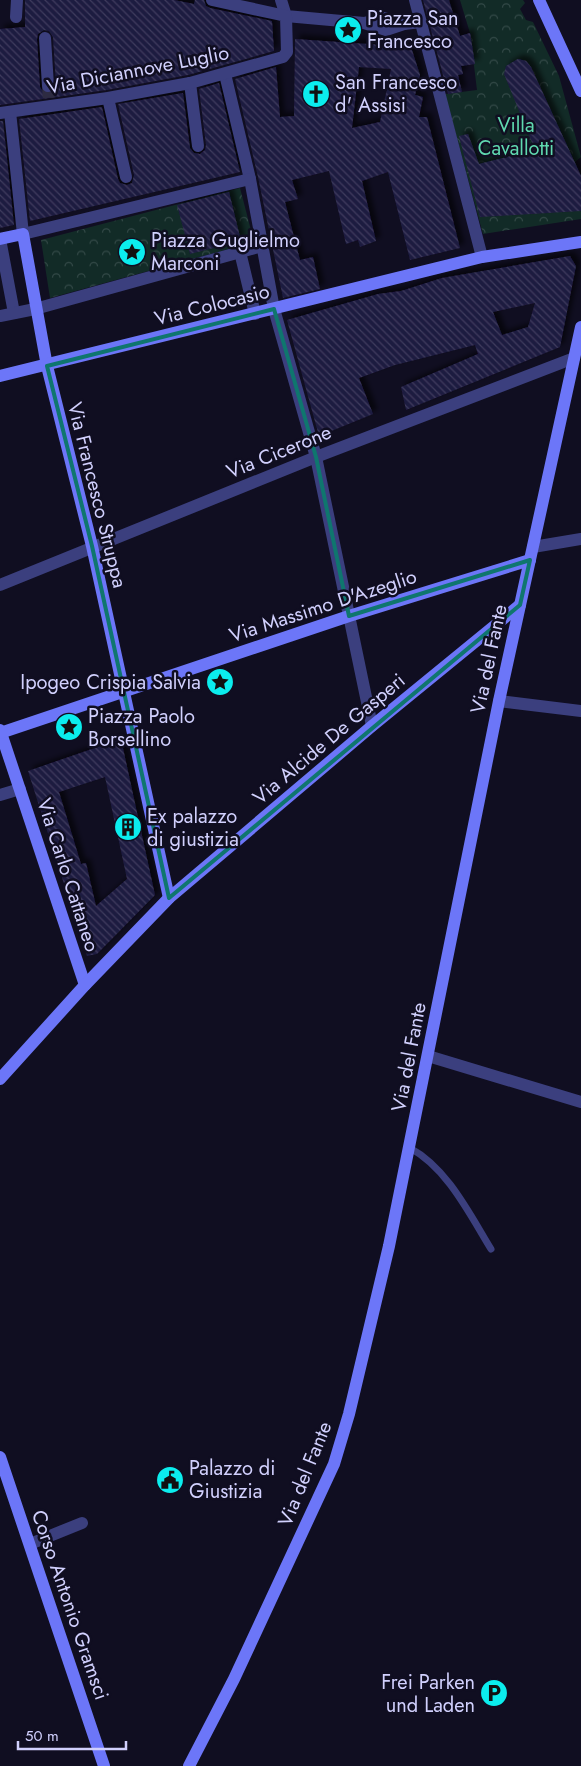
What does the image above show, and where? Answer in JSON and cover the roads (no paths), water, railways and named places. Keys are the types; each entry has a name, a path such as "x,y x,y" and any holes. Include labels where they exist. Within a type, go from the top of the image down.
{"street":[{"path":"16,17 17,0"},
{"path":"212,0 364,23 384,18 404,24 421,22"},
{"path":"415,0 482,257"},
{"path":"539,0 581,91"},
{"name":"Via Diciannove Luglio","path":"5,112 49,104 108,98 190,83 283,57 287,52 281,10"},
{"path":"45,38 48,86"},
{"path":"225,74 250,179 274,309 316,457 372,726"},
{"path":"190,83 198,146"},
{"path":"108,98 126,176"},
{"path":"5,112 22,229"},
{"path":"14,313 0,239 22,229 250,179"},
{"name":"Via Francesco Struppa","path":"22,229 46,366 92,546 169,898"},
{"name":"Via Colocasio","path":"0,376 482,257 581,242"},
{"path":"0,316 14,313 36,315 262,246"},
{"path":"240,252 255,314"},
{"name":"Via del Fante","path":"189,1766 234,1679 334,1464 352,1405 410,1148 499,701 581,327"},
{"name":"Via Cicerone","path":"0,585 92,546 316,457 574,358"},
{"path":"532,547 581,539"},
{"name":"Via Massimo D'Azeglio","path":"0,732 124,687 530,560"},
{"name":"Via Alcide De Gasperi","path":"0,1079 85,985 169,898 372,726 520,605"},
{"path":"499,701 581,711"},
{"name":"Via Carlo Cattaneo","path":"0,732 85,985"},
{"path":"0,795 20,789"},
{"path":"428,1056 581,1102"},
{"name":"Corso Antonio Gramsci","path":"0,1457 104,1766"},
{"path":"30,1544 82,1523"}],"lane":[{"path":"410,1148 426,1156 463,1202 490,1248"}],"tunnel":[{"path":"48,86 49,101"}],"place":[{"name":"Piazza San Francesco","path":"348,30"},
{"name":"San Francesco d' Assisi","path":"316,94"},
{"name":"Piazza Guglielmo Marconi","path":"132,252"},
{"name":"Ipogeo Crispia Salvia","path":"220,682"},
{"name":"Piazza Paolo Borsellino","path":"69,727"},
{"name":"Ex palazzo di giustizia","path":"128,827"},
{"name":"Palazzo di Giustizia","path":"170,1480"},
{"name":"Frei Parken und Laden","path":"494,1693"}],"park label":[{"name":"Villa Cavallotti","path":"516,136"}]}
